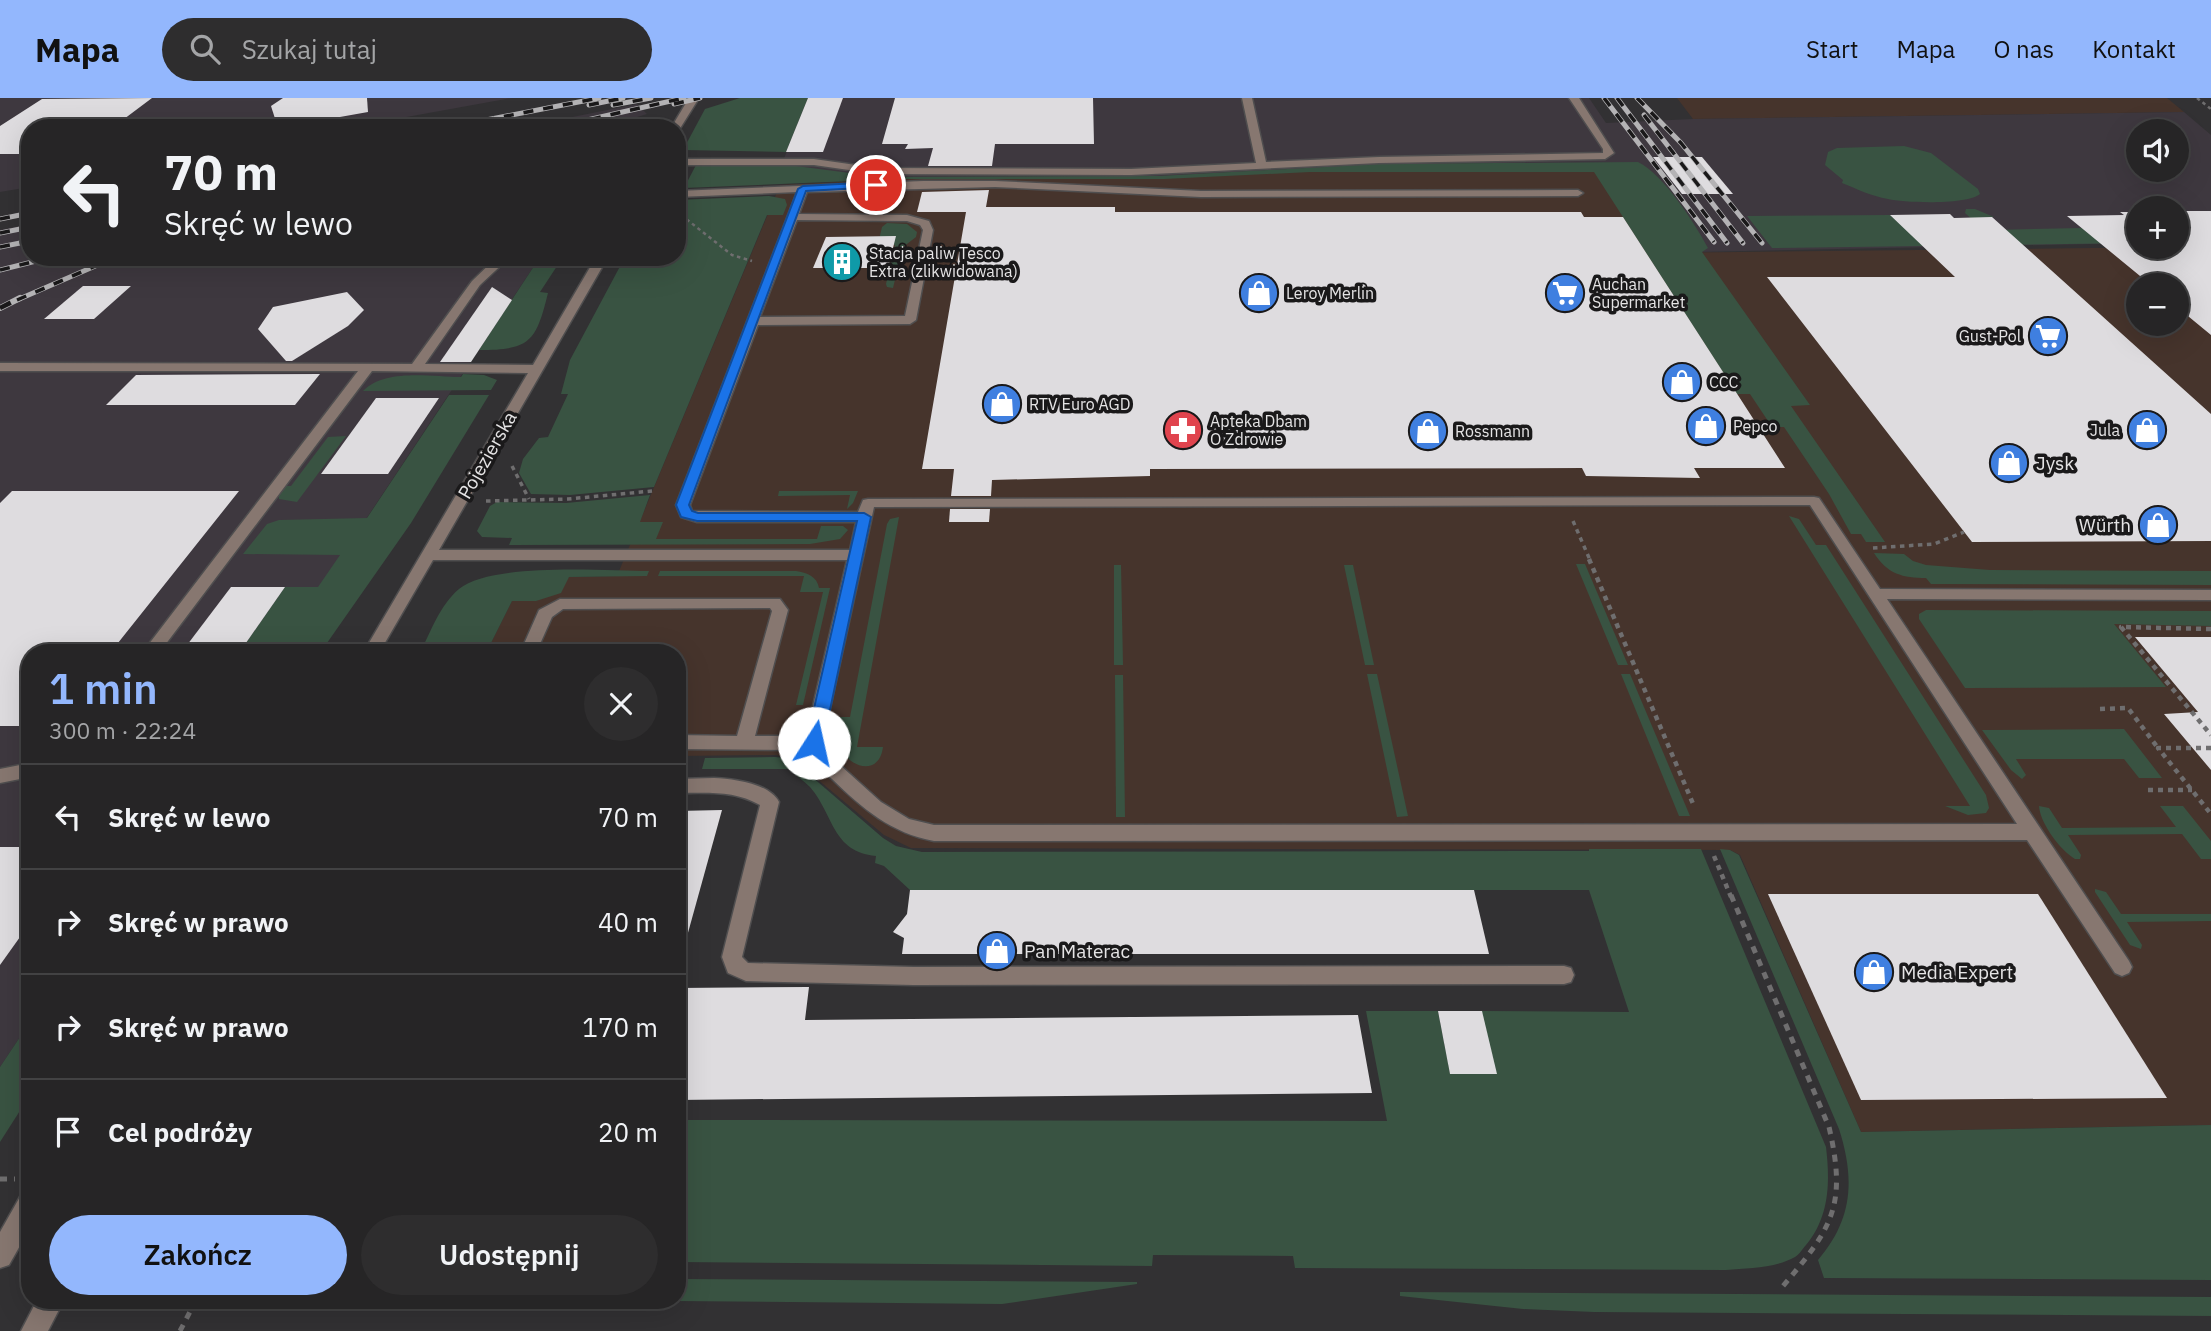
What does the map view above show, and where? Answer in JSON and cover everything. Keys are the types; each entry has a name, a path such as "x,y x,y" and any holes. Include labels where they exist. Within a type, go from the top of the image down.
{"street":[{"path":"681,119 694,98"},
{"path":"1247,98 1262,167"},
{"path":"686,162 814,162 877,171 1156,172 1367,160 1585,159 1605,156 1609,153 1608,149 1574,98"},
{"path":"686,194 995,184 1201,194 1578,193"},
{"path":"803,189 684,500 684,510 691,517 866,510 1814,501 2122,967"},
{"path":"752,321 910,320 928,230 925,223 911,218 794,217"},
{"path":"415,369 476,283 494,266"},
{"name":"Pojezierska","path":"376,644 597,266"},
{"path":"0,367 537,369"},
{"path":"157,644 368,367"},
{"path":"866,510 814,743 824,761 889,819 909,829 934,834 2032,832"},
{"path":"428,555 856,555"},
{"path":"1876,594 2211,595"},
{"path":"532,644 545,614 560,604 774,603 780,610 744,743"},
{"path":"686,742 814,743"},
{"path":"0,776 21,772"},
{"path":"686,786 736,786 753,791 770,802 732,957 735,967 746,972 914,976 1564,975"},
{"path":"0,1256 21,1220"},
{"path":"33,1331 46,1309"}],"path":[{"path":"2197,98 2211,109"},
{"path":"686,220 742,260 775,263"},
{"path":"512,466 529,499"},
{"path":"482,501 568,499 652,491"},
{"path":"1564,502 1699,817"},
{"path":"1865,548 1934,544 1964,532"},
{"path":"2211,629 2121,627 2211,735"},
{"path":"2100,709 2128,708 2211,814"},
{"path":"2158,748 2211,748"},
{"path":"2148,790 2192,790"},
{"path":"1720,871 1829,1127 1836,1151 1839,1191 1824,1238 1783,1286"},
{"path":"180,1331 191,1309"}],"shaded area":[{"path":"0,98 512,98 396,119 21,119 21,188 0,192"},
{"path":"808,98 1589,98 1606,123 1693,119 2184,112 2211,135 2211,242 2189,243 2189,196 2126,196 2126,243 1696,252 1639,170 1310,170 1163,178 872,178 781,166"},
{"path":"1677,98 2167,98 2184,112 1693,119"},
{"path":"637,104 647,114 633,119 563,119"},
{"path":"1310,170 1598,170 1651,253 2126,248 2126,259 2189,259 2189,246 2211,244 2211,1125 1861,1132 1740,855 1730,850 911,848 884,835 792,758 775,755 686,756 686,644 490,644 512,601 536,601 569,577 617,576 780,185 925,178"},
{"path":"21,226 21,266 534,266 283,644 21,644 21,1036 0,1067 0,230"}],"green space":[{"path":"740,98 808,98 786,152 686,150 686,144 705,109"},
{"path":"1904,146 1931,153 1978,189 1980,194 1973,198 1950,201 1888,199 1842,183 1843,180 1825,165 1828,152 1837,148"},
{"path":"1638,162 1648,168 1678,200 1708,248 1702,252 1810,405 1791,406 1885,542 1866,542 1861,534 1851,534 1829,494 1784,427 1772,427 1750,394 1737,394 1594,172 1310,172 1164,179 900,179 686,188 696,165 788,165 881,177 1159,176 1378,164"},
{"path":"769,196 785,199 787,205 783,215 767,215 654,487 570,495 531,494 519,473 523,459 539,438 548,437 568,394 561,394 570,360 620,266 686,266 686,200"},
{"path":"1966,209 1975,209 1994,217 1979,218 1992,230 2082,228 2090,235 2126,234 2126,243 1772,248 1747,216 1890,215 1909,232 1984,230 1965,213"},
{"path":"887,223 907,224 917,232 916,237 903,247 893,288 887,287 886,284 895,245 878,244 882,227"},
{"path":"534,266 557,266 540,292 548,293 539,323 528,340 510,348 479,350"},
{"path":"463,374 484,375 497,380 491,390 363,391 384,379 396,376 461,377"},
{"path":"449,395 489,395 411,523 326,644 245,644 285,587 318,587 340,555 243,554 267,524 279,520 367,518"},
{"path":"346,436 297,502 279,499 286,486 291,486 328,437"},
{"path":"779,491 858,491 847,509 850,495 778,496"},
{"path":"650,495 640,522 663,522 656,539 817,539 821,526 843,526 848,530 840,539 810,544 509,545 512,538 482,537 477,531 490,506 497,502 566,503"},
{"path":"1789,516 1799,519 1816,545 1826,545 1986,795 1989,808 1986,813 1968,815 1945,806 1970,806"},
{"path":"899,517 857,747 883,747 879,759 872,765 864,766 854,763 840,746 838,717 850,717 887,524 890,519"},
{"path":"1874,553 1904,554 1913,561 1926,565 1990,570 2211,571 2211,585 1931,584 1926,578 1903,576 1890,570"},
{"path":"1576,564 1585,564 1628,665 1618,665"},
{"path":"1114,565 1121,565 1123,665 1114,665"},
{"path":"1344,565 1353,565 1374,665 1365,665"},
{"path":"522,571 649,571 647,576 569,577 561,593 536,601 512,601 490,644 424,644 452,595 475,580"},
{"path":"660,571 796,571 811,576 819,588 830,588 803,705 796,705 823,592 800,592 804,576 658,576"},
{"path":"1926,610 2211,611 2211,626 2114,624 2166,687 1965,688 1919,619 1919,614"},
{"path":"1367,674 1377,674 1408,816 1397,817"},
{"path":"1621,674 1630,674 1690,816 1679,816"},
{"path":"1115,675 1123,675 1125,817 1116,817"},
{"path":"2124,729 2162,778 2139,778 2124,759 2016,759 2026,775 2022,779 2011,770 1982,730"},
{"path":"705,758 785,758 797,764 883,838 896,846 922,852 1701,849 1826,1147 1828,1185 1820,1222 1795,1257 1771,1265 1726,1270 1295,1268 1293,1256 1153,1255 1152,1266 686,1262 686,1120 1387,1121 1366,1011 1438,1011 1450,1073 1482,1011 1629,1012 1589,890 910,890 884,866 875,863 876,856 862,853 842,840 810,787 789,769 702,769"},
{"path":"2039,806 2049,808 2062,828 2176,827 2160,806 2183,806 2211,841 2211,859 2201,859 2182,834 2068,835 2081,855 2080,859 2075,859 2052,836"},
{"path":"1720,849 1739,855 1861,1132 2211,1125 2211,1280 1824,1278 1818,1260 1838,1229 1848,1198 1849,1182 1844,1147 1839,1129"},
{"path":"2095,889 2106,892 2121,914 2211,914 2211,921 2127,922 2142,945 2141,949 2130,945"},
{"path":"21,1036 21,1109 0,1142 0,1067"},
{"path":"686,1279 1137,1282 1002,1304 686,1301"},
{"path":"1400,1292 2211,1297 2211,1316 1594,1312 1523,1309 1400,1296"}],"building":[{"path":"152,98 124,119 21,119 21,154 0,154 0,126 42,99"},
{"path":"283,98 367,98 368,112 329,119 275,119 271,106"},
{"path":"808,98 843,98 823,152 786,152"},
{"path":"895,98 1093,98 1094,144 995,144 992,166 928,166 933,148 905,149 908,144 882,144"},
{"path":"1653,157 1702,157 1733,194 1682,194"},
{"path":"989,190 986,207 1115,207 1115,212 1581,212 1584,217 1623,217 1785,468 1694,468 1700,478 1586,476 1582,468 1150,469 1150,476 992,480 991,496 951,496 954,469 922,469 966,212 917,212 922,192"},
{"path":"2189,211 2211,211 2211,335 2189,317 2189,273 2136,273 2067,216 2124,215 2120,212 2126,212 2126,259 2189,259"},
{"path":"1950,214 1954,218 1992,217 2211,414 2211,541 1972,542 1767,277 1955,277 1890,215"},
{"path":"896,236 888,268 813,268 826,237"},
{"path":"83,286 131,286 94,319 44,319"},
{"path":"492,287 512,300 471,362 440,362"},
{"path":"347,292 364,310 348,326 292,361 286,361 258,329 273,307"},
{"path":"320,374 295,405 106,405 136,375"},
{"path":"376,398 439,398 388,474 321,474"},
{"path":"12,491 239,491 117,644 21,644 21,726 0,726 0,503"},
{"path":"950,509 990,509 989,522 949,522"},
{"path":"231,587 285,587 245,644 188,644"},
{"path":"2135,637 2211,637 2211,770 2164,714 2198,712"},
{"path":"722,810 686,940 686,811"},
{"path":"0,847 21,847 21,936 0,965"},
{"path":"910,890 1474,890 1489,954 902,954 904,938 893,932 907,914"},
{"path":"1768,894 2038,894 2167,1098 1861,1100"},
{"path":"809,987 805,1020 1358,1015 1372,1093 686,1100 686,988"},
{"path":"1438,1011 1482,1011 1497,1074 1450,1074"}],"railway":[{"path":"491,119 599,98"},
{"path":"589,105 623,98"},
{"path":"613,105 651,98"},
{"path":"592,119 684,98"},
{"path":"674,104 700,98"},
{"path":"1604,98 1714,242"},
{"path":"1617,98 1727,243"},
{"path":"1637,98 1681,143 1762,243"},
{"path":"1644,115 1743,243"},
{"path":"0,219 21,215"},
{"path":"0,233 21,229"},
{"path":"0,247 21,243"},
{"path":"0,270 21,265"},
{"path":"17,300 95,266"},
{"path":"0,308 20,298"}],"place":[{"name":"Stacja paliw Tesco Extra (zlikwidowana)","path":"842,262"},
{"name":"Leroy Merlin","path":"1259,293"},
{"name":"Auchan Supermarket","path":"1565,293"},
{"name":"Gust-Pol","path":"2048,336"},
{"name":"CCC","path":"1682,382"},
{"name":"RTV Euro AGD","path":"1002,404"},
{"name":"Pepco","path":"1706,426"},
{"name":"Apteka Dbam O Zdrowie","path":"1183,430"},
{"name":"Jula","path":"2147,430"},
{"name":"Rossmann","path":"1428,431"},
{"name":"Jysk","path":"2009,463"},
{"name":"Würth","path":"2158,525"},
{"name":"Pan Materac","path":"997,951"},
{"name":"Media Expert","path":"1874,972"}],"route":[{"path":"814,743 864,517 691,517 686,514 682,505 803,189 876,185"}]}
